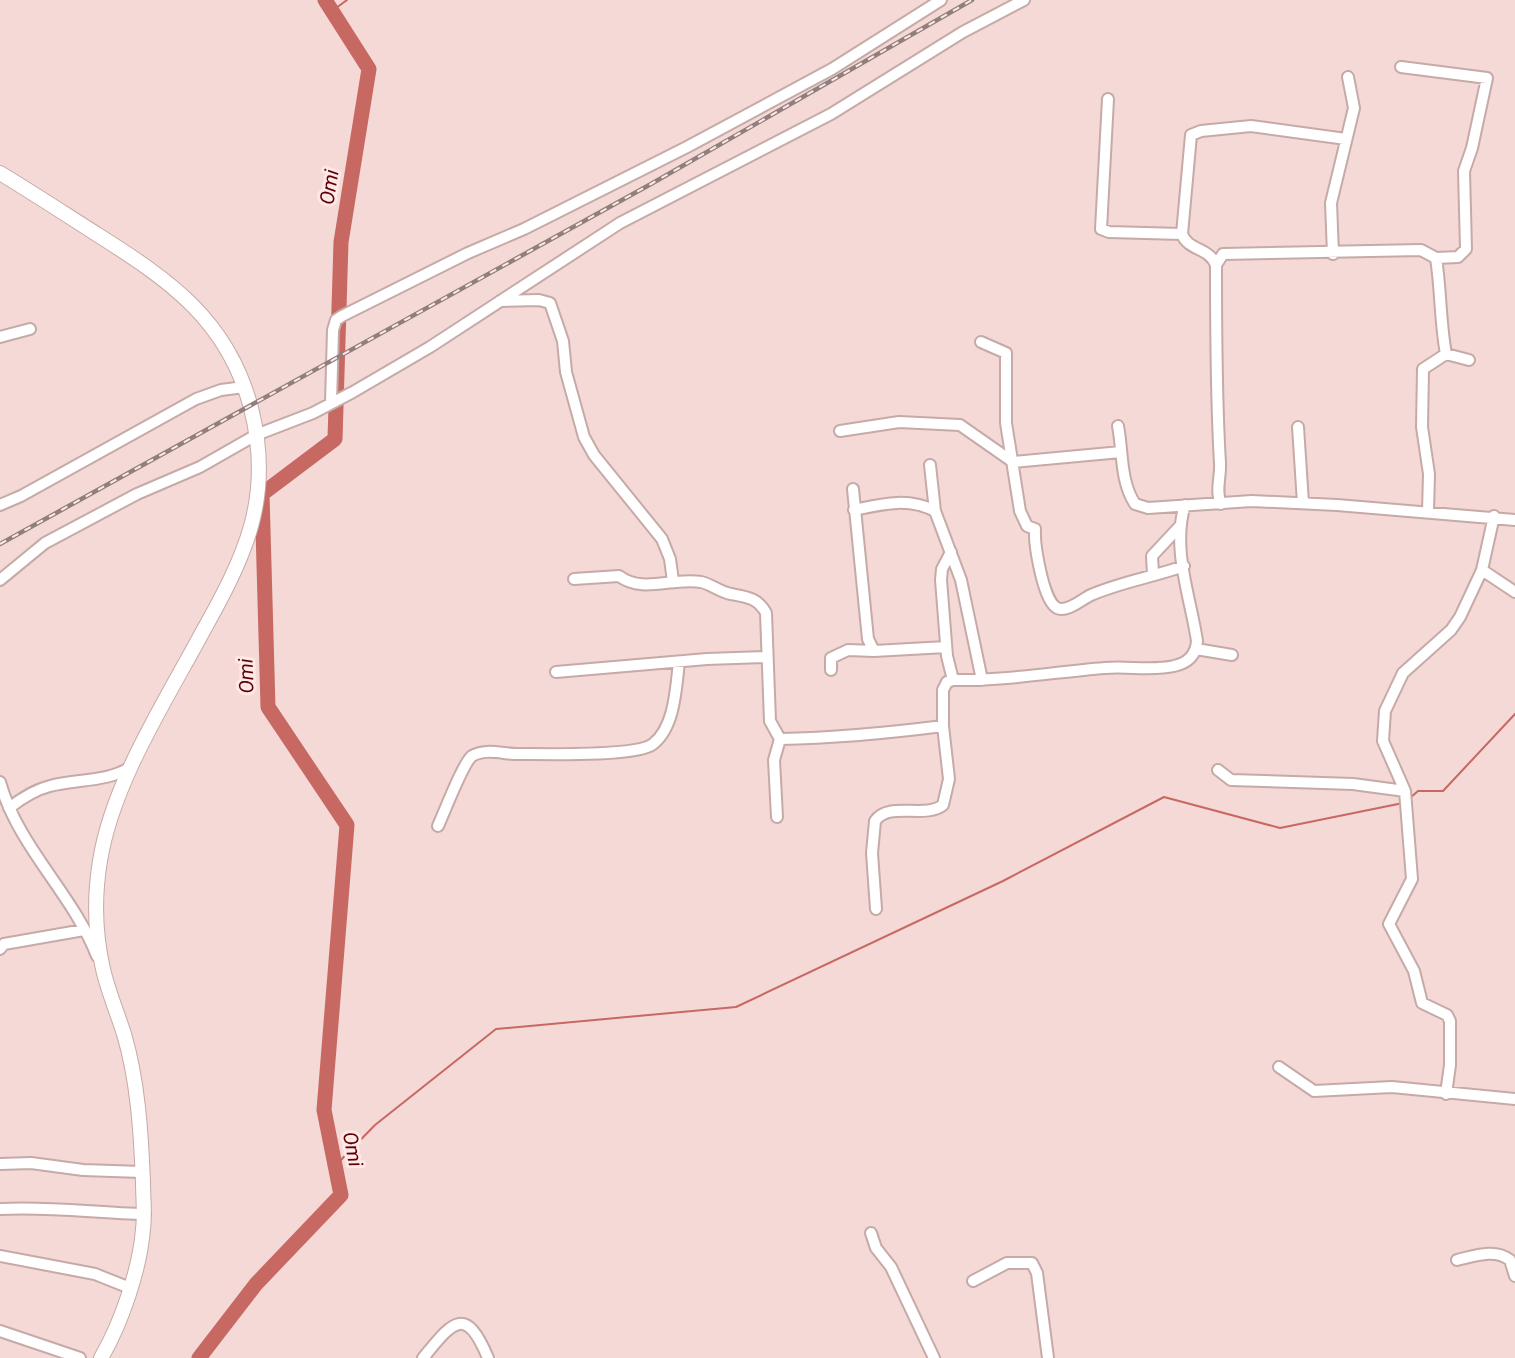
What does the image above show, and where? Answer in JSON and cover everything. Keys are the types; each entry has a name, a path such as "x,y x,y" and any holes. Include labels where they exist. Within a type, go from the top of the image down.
{"main road":[{"path":"0,173 151,268 177,288 200,311 219,337 244,387 256,435 258,491 244,554 132,766 113,809 100,860 96,914 103,972 125,1037 138,1109 145,1214 139,1255 130,1288 101,1358"}],"street":[{"path":"331,403 333,330 336,320 342,316 468,253 524,229 687,147 832,69 940,0"},
{"path":"0,580 45,543 137,494 200,467 256,435 294,421 331,403 430,347 620,223 831,114 963,32 1024,0"},
{"path":"1216,265 1223,254 1233,252 1333,254 1399,249 1421,250 1436,258 1458,257 1466,249 1464,171 1472,148 1487,78 1401,68"},
{"path":"1333,254 1331,203 1354,108 1348,77"},
{"path":"1108,99 1101,229 1109,232 1182,234 1193,246 1208,252 1216,265 1216,412 1220,463 1218,497 1221,504"},
{"path":"1182,234 1189,140 1195,132 1251,126 1346,139"},
{"path":"1436,258 1440,281 1439,315 1446,354"},
{"path":"499,301 539,300 550,303 563,340 566,372 584,437 594,455 662,539 670,559 673,581"},
{"path":"0,337 30,329"},
{"path":"981,342 1002,349 1008,358 1006,423 1020,511 1027,526 1035,529 1034,539 1042,578 1054,606 1059,609 1071,606 1100,591 1184,566"},
{"path":"1428,512 1429,474 1422,427 1423,369 1446,354 1469,360"},
{"path":"0,505 21,496 196,399 221,390 244,387"},
{"path":"840,431 899,422 960,425 1013,462 1121,452"},
{"path":"1118,426 1125,479 1135,504 1148,508 1252,501 1494,516 1515,520"},
{"path":"1298,427 1303,503"},
{"path":"930,465 935,511 961,580 982,680"},
{"path":"853,489 868,639 874,651"},
{"path":"854,510 896,502 918,504 935,511"},
{"path":"876,909 872,871 875,821 883,814 930,810 943,805 949,779 943,726 943,690 947,682 1107,668 1174,666 1186,662 1196,650 1180,526 1185,505"},
{"path":"1446,1094 1450,1065 1450,1021 1447,1015 1422,1003 1418,997 1414,971 1389,924 1412,879 1405,791 1383,741 1385,711 1403,673 1451,630 1460,617 1482,570 1494,516"},
{"path":"1153,574 1152,556 1180,526"},
{"path":"951,552 942,569 941,580 948,670 953,680"},
{"path":"1482,570 1515,592"},
{"path":"574,579 619,576 630,584 641,586 673,581 703,582 723,592 743,595 761,604 766,613 768,635 770,721 780,739 774,760 777,817"},
{"path":"831,670 831,658 848,650 946,647"},
{"path":"1196,650 1232,655"},
{"path":"556,672 767,657"},
{"path":"438,826 463,768 476,754 490,752 599,753 643,750 654,744 662,733 670,714 679,662"},
{"path":"780,739 836,738 943,726"},
{"path":"9,808 24,796 52,785 117,776 132,766"},
{"path":"1218,770 1231,780 1353,784 1405,791"},
{"path":"0,782 9,808 35,855 71,906 103,972"},
{"path":"1,946 84,930"},
{"path":"1280,1067 1314,1091 1392,1087 1515,1100"},
{"path":"0,1164 31,1162 84,1170 142,1172"},
{"path":"0,1209 44,1206 95,1213 145,1214"},
{"path":"871,1233 876,1248 891,1267 934,1358"},
{"path":"1457,1260 1485,1254 1500,1254 1510,1260 1515,1276"},
{"path":"0,1256 95,1274 130,1288"},
{"path":"973,1281 1007,1263 1032,1263 1037,1273 1048,1358"},
{"path":"423,1358 449,1326 456,1324 471,1328 481,1340 488,1358"},
{"path":"0,1331 80,1358"}],"waterway":[{"name":"Omi","path":"199,1358 256,1284 341,1195 324,1110 347,825 268,707 262,494 335,439 341,242 369,69 325,0"},
{"path":"332,11 347,0"},
{"path":"1410,798 1418,791 1443,791 1515,714"},
{"path":"335,1166 375,1125 496,1029 736,1007 1003,881 1164,797 1280,828 1403,803"}],"railway":[{"path":"0,544 651,184 972,0"}]}
